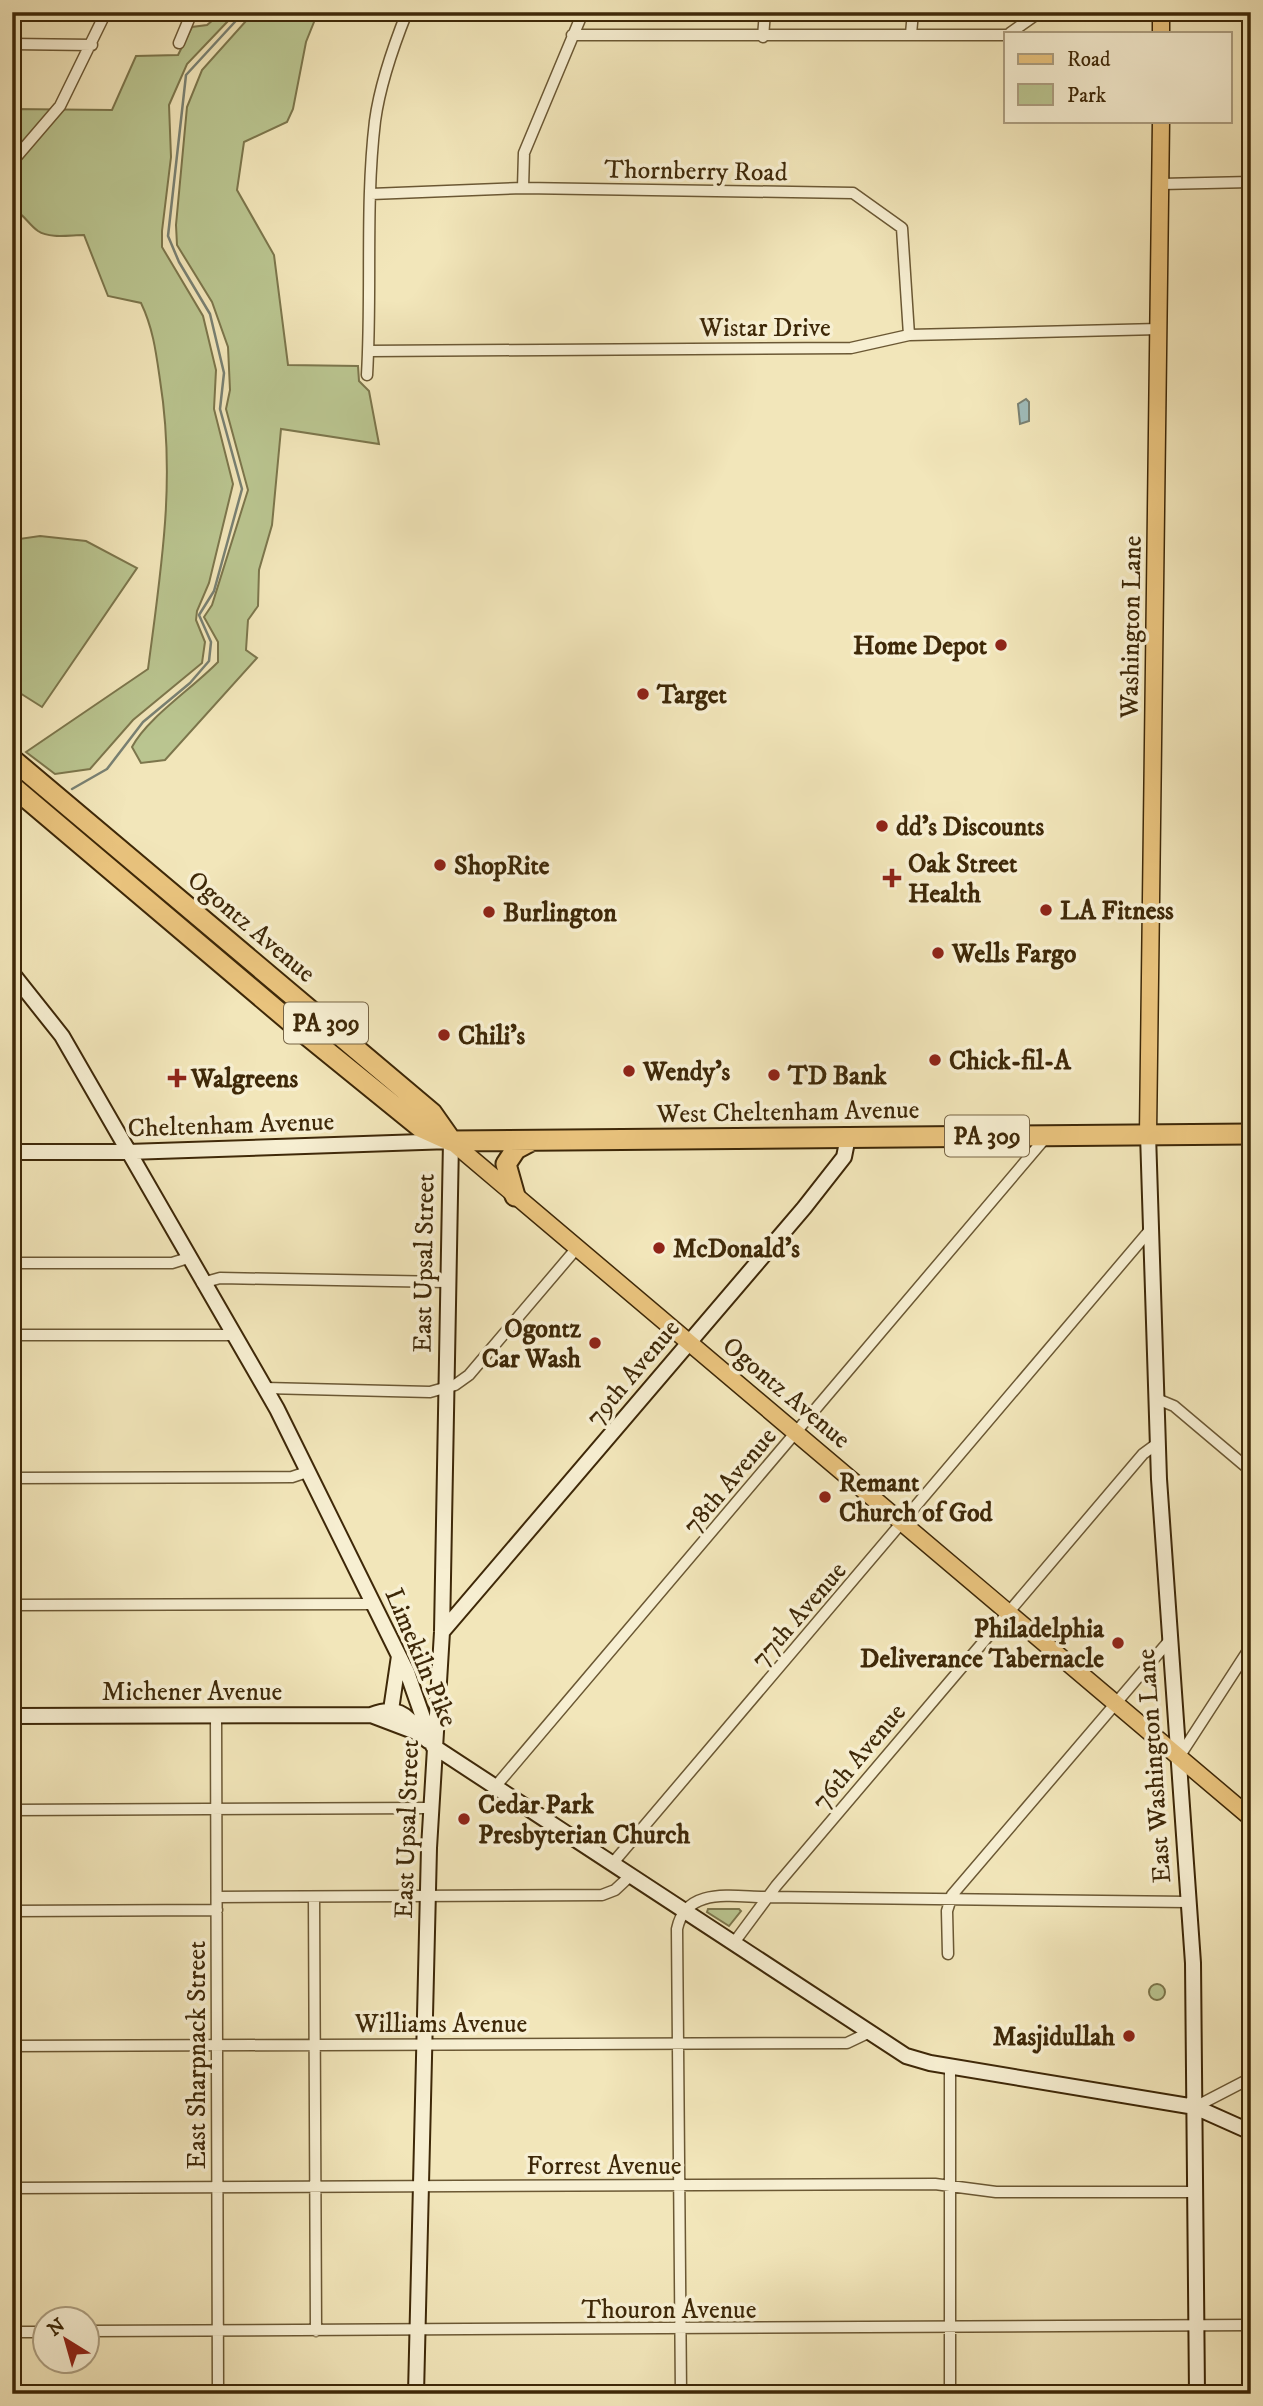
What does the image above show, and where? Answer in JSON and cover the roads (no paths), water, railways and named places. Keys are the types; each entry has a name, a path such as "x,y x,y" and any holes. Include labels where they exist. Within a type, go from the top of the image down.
{"highway":[{"name":"Ogontz Avenue","path":"12,759 432,1113 451,1140"},
{"name":"Ogontz Avenue","path":"12,786 303,1032 420,1127 451,1140"},
{"name":"West Cheltenham Avenue","path":"451,1140 1251,1134"},
{"path":"515,1196 506,1164 516,1149 533,1141"}],"main road":[{"path":"1161,12 1161,32"},
{"name":"Washington Lane","path":"1148,1134 1161,122"},
{"name":"Ogontz Avenue","path":"451,1140 576,1249 1251,1818"}],"street":[{"path":"12,162 60,107 106,12"},
{"path":"180,44 192,12"},
{"path":"367,375 375,120 388,62 407,12"},
{"path":"523,188 524,153 583,12"},
{"path":"763,37 765,12"},
{"path":"911,34 913,12"},
{"path":"1011,32 1040,12"},
{"path":"572,35 763,37 1004,34"},
{"path":"12,44 92,45"},
{"path":"1161,184 1251,182"},
{"name":"Thornberry Road","path":"371,194 523,188 853,193 902,229 909,335"},
{"name":"Wistar Drive","path":"369,351 850,348 909,335 1160,329"},
{"name":"Limekiln Pike","path":"12,973 62,1036 202,1283 265,1388 399,1656 433,1746 906,2056 950,2067 1195,2107 1251,2132"},
{"name":"East Washington Lane","path":"1148,1134 1158,1443 1193,1974 1197,2394"},
{"name":"78th Avenue","path":"495,1787 1048,1135"},
{"name":"79th Avenue","path":"442,1632 689,1344 844,1157 848,1137"},
{"name":"Cheltenham Avenue","path":"12,1152 128,1152 451,1140"},
{"name":"East Upsal Street","path":"416,2394 433,1746 442,1632 451,1140"},
{"name":"77th Avenue","path":"612,1864 1150,1230"},
{"path":"265,1388 430,1392 445,1389 469,1375 576,1249"},
{"path":"12,1263 172,1263 188,1258"},
{"path":"202,1283 220,1278 447,1282"},
{"path":"12,1335 233,1335"},
{"path":"1157,1399 1174,1406 1251,1471"},
{"name":"76th Avenue","path":"733,1944 767,1896 1143,1454 1158,1443"},
{"path":"12,1478 292,1477 307,1472"},
{"path":"12,1605 373,1604"},
{"path":"948,1954 950,1899 1169,1641"},
{"path":"1179,1757 1251,1646"},
{"path":"391,1710 399,1656"},
{"name":"Michener Avenue","path":"12,1716 371,1715 391,1710 410,1720 433,1746"},
{"name":"East Sharpnack Street","path":"216,1715 218,2394"},
{"name":"Michener Avenue","path":"371,1715 421,1734"},
{"path":"12,1810 431,1808"},
{"path":"217,1897 602,1895 615,1890 630,1876"},
{"path":"681,2394 677,1929 683,1911 700,1898 767,1896 1188,1902"},
{"path":"314,1897 316,2331"},
{"path":"12,1911 217,1910"},
{"name":"Williams Avenue","path":"12,2046 847,2043 868,2033"},
{"path":"950,2067 950,2394"},
{"path":"1195,2107 1251,2078"},
{"name":"Forrest Avenue","path":"12,2188 679,2185 949,2186 996,2192 1195,2192"},
{"name":"Thouron Avenue","path":"102,2331 1251,2325"},
{"path":"12,2332 32,2332"}],"water":[{"path":"1026,399 1029,402 1029,421 1020,424 1018,404"}],"waterway":[{"path":"72,789 107,769 143,722 190,683 209,661 211,642 199,615 214,591 242,489 220,409 224,373 210,314 179,262 168,236 186,75 244,12"}],"place":[{"name":"Home Depot","path":"1001,645"},
{"name":"Target","path":"643,694"},
{"name":"dd's Discounts","path":"882,826"},
{"name":"ShopRite","path":"440,865"},
{"name":"Oak Street Health","path":"892,878"},
{"name":"LA Fitness","path":"1046,910"},
{"name":"Burlington","path":"489,912"},
{"name":"Wells Fargo","path":"938,953"},
{"name":"Chili's","path":"444,1035"},
{"name":"Chick-fil-A","path":"935,1060"},
{"name":"Wendy's","path":"629,1071"},
{"name":"TD Bank","path":"774,1075"},
{"name":"Walgreens","path":"177,1078"},
{"name":"McDonald's","path":"659,1248"},
{"name":"Ogontz Car Wash","path":"595,1343"},
{"name":"Remant Church of God","path":"825,1497"},
{"name":"Philadelphia Deliverance Tabernacle","path":"1118,1643"},
{"name":"Cedar Park Presbyterian Church","path":"464,1819"},
{"name":"Masjidullah","path":"1129,2036"}]}
